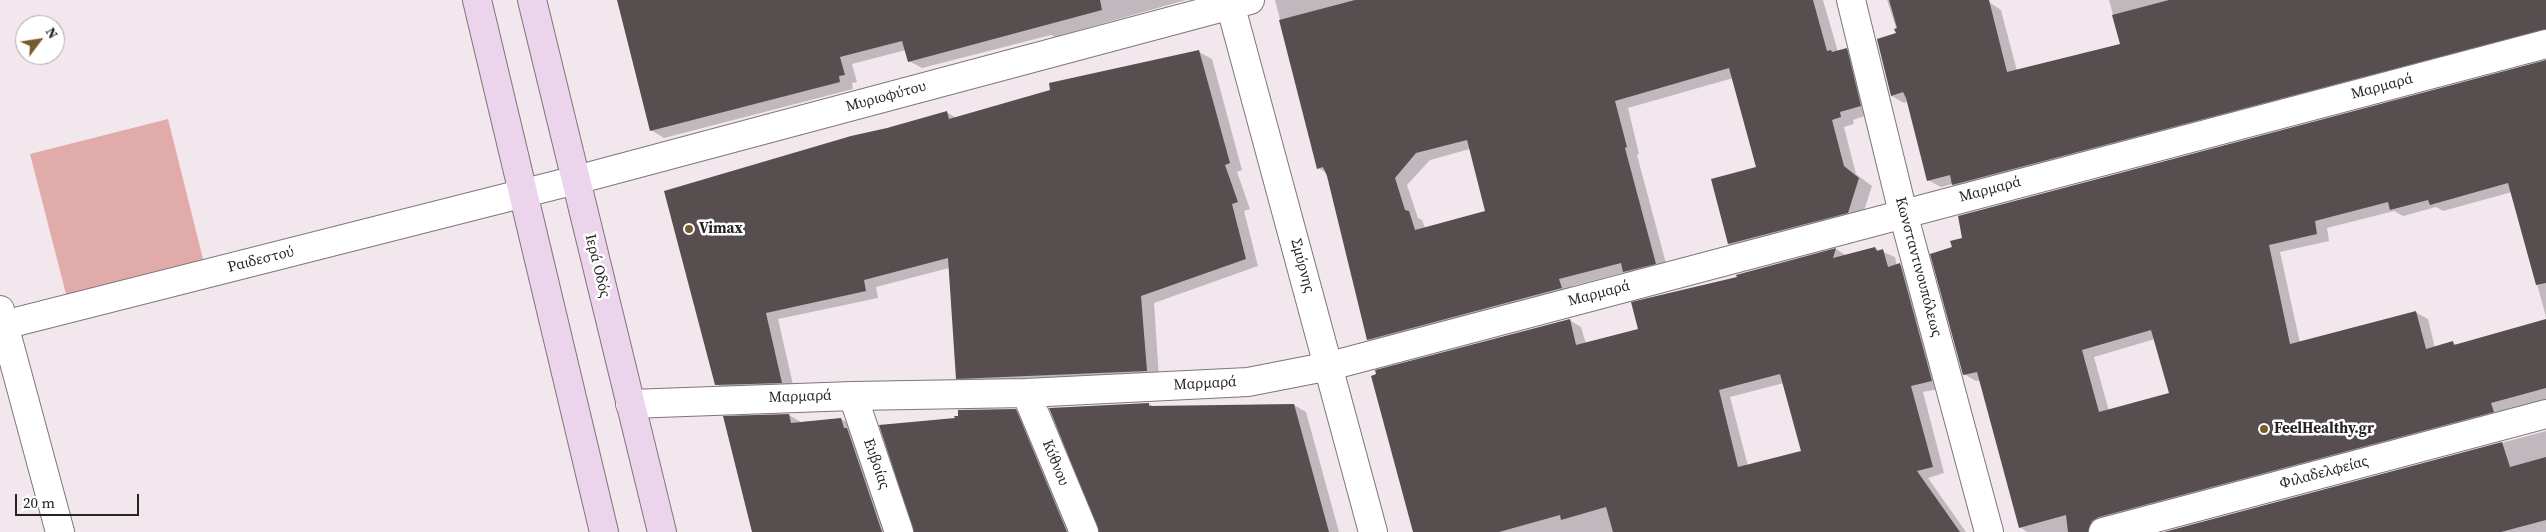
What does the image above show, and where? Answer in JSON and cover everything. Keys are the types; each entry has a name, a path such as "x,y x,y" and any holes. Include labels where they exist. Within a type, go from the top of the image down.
{"main road":[{"path":"477,0 521,194 604,532"},
{"name":"Ιερά Οδός","path":"532,0 662,532"}],"street":[{"name":"Κωνσταντινουπόλεως","path":"1851,0 1903,213 1989,532"},
{"name":"Μυριοφύτου","path":"521,194 1236,2"},
{"name":"Σμύρνης","path":"1236,2 1373,532"},
{"name":"Μαρμαρά","path":"630,404 853,396 1026,393 1248,382 1330,366 2546,44"},
{"name":"Ραιδεστού","path":"1,321 521,194"},
{"path":"1,321 60,532"},
{"name":"Κύθνου","path":"1026,393 1084,532"},
{"name":"Ευβοίας","path":"853,396 899,532"},
{"name":"Φιλαδελφείας","path":"2103,532 2546,414"}],"shaded area":[{"path":"168,119 204,263 67,298 30,154"}],"building":[{"path":"617,0 1100,0 1102,10 908,62 902,41 840,57 845,75 839,76 840,82 650,131"},
{"path":"1355,0 1813,0 1827,51 1831,50 1832,52 1847,48 1861,106 1840,112 1841,117 1832,120 1844,166 1859,178 1848,213 1728,244 1711,179 1756,167 1729,68 1615,101 1627,147 1625,148 1656,264 1623,272 1621,263 1559,279 1562,288 1367,340 1327,176 1323,167 1317,169 1279,20","holes":["1467,140 1485,211 1415,230 1409,211 1405,210 1395,178 1416,153"]},
{"path":"1889,0 1989,0 2007,72 2120,44 2112,15 2169,0 2546,0 2546,29 1952,185 1950,175 1927,181 1906,98 1903,92 1891,96 1877,39 1896,33 1894,29 1897,28"},
{"path":"1199,50 1230,163 1225,165 1238,202 1232,204 1246,259 1141,296 1147,371 956,379 948,258 864,280 866,291 766,313 782,383 715,385 664,191 851,136 947,111 949,119 1050,90 1049,83"},
{"path":"2546,60 2546,283 2536,285 2508,183 2430,205 2428,200 2390,210 2388,202 2315,221 2317,234 2269,245 2290,344 2416,311 2426,349 2453,341 2454,345 2546,319 2546,388 2491,403 2494,412 2099,517 2092,521 2088,532 2068,532 2066,515 2019,528 1977,372 1963,375 1930,254 1952,247 1950,241 1962,238 1958,216","holes":["2151,330 2169,393 2099,412 2082,350"]},
{"path":"1875,247 1877,251 1883,249 1888,267 1900,263 1932,381 1911,386 1933,467 1917,471 1960,532 1613,532 1606,507 1561,520 1560,515 1499,532 1413,532 1371,376 1376,374 1375,370 1570,319 1576,345 1638,329 1631,302 1737,277 1736,275 1836,248 1833,258","holes":["1780,374 1801,451 1738,467 1719,390"]},
{"path":"1149,403 1149,406 1294,404 1329,532 1099,532 1049,408"},
{"path":"1016,409 1067,532 914,532 879,425 955,418 954,416 958,416 958,410"},
{"path":"789,414 791,423 841,418 844,428 847,428 882,532 752,532 723,416"},
{"path":"2502,442 2510,467 2546,457 2546,520 2501,532 2164,532"}],"place":[{"name":"Vimax","path":"689,229"},
{"name":"FeelHealthy.gr","path":"2264,429"}]}
